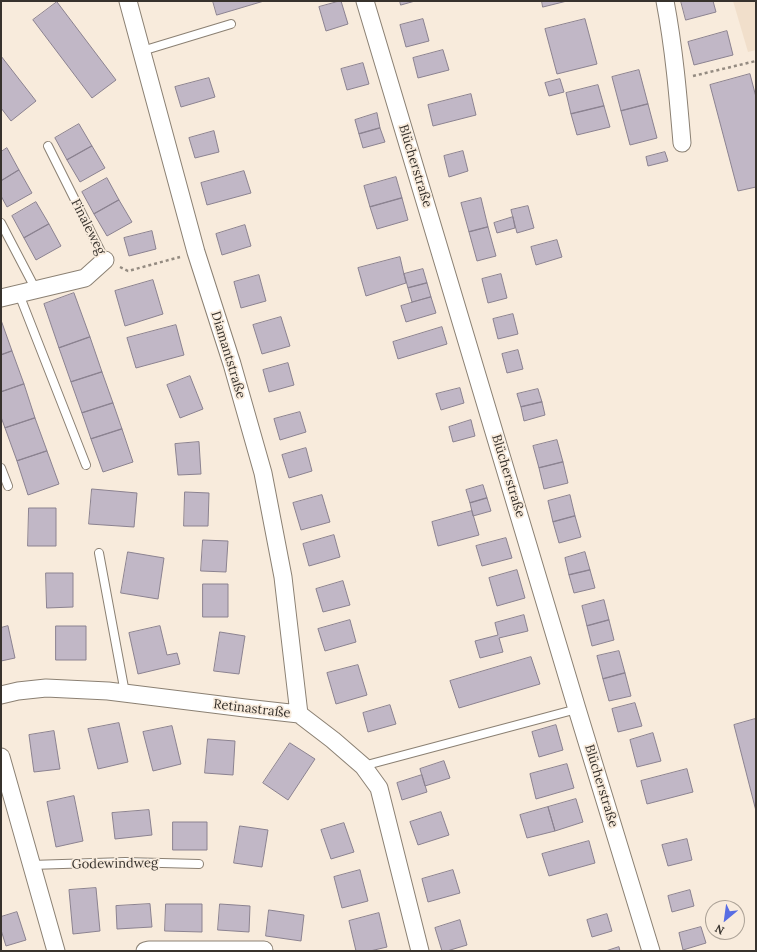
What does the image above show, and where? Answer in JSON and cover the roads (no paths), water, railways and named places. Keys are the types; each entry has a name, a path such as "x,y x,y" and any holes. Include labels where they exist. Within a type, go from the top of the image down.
{"street":[{"name":"Diamantstraße","path":"128,1 196,252 232,364 263,473 283,577 299,714"},
{"name":"Blücherstraße","path":"365,1 651,951"},
{"path":"665,1 671,35 682,143"},
{"name":"Finaleweg","path":"1,298 85,278 105,260"},
{"name":"Retinastraße","path":"1,695 18,691 46,688 108,691 299,714 333,740 363,766 379,788 420,951"},
{"path":"1,757 56,951"},
{"path":"145,951 264,950"}],"lane":[{"path":"142,51 231,24"},
{"name":"Finaleweg","path":"48,146 105,260"},
{"path":"1,223 36,290"},
{"path":"19,294 86,465"},
{"path":"1,468 8,486"},
{"path":"99,553 125,693"},
{"path":"363,766 577,709"},
{"name":"Godewindweg","path":"32,865 124,862 200,864"}]}
